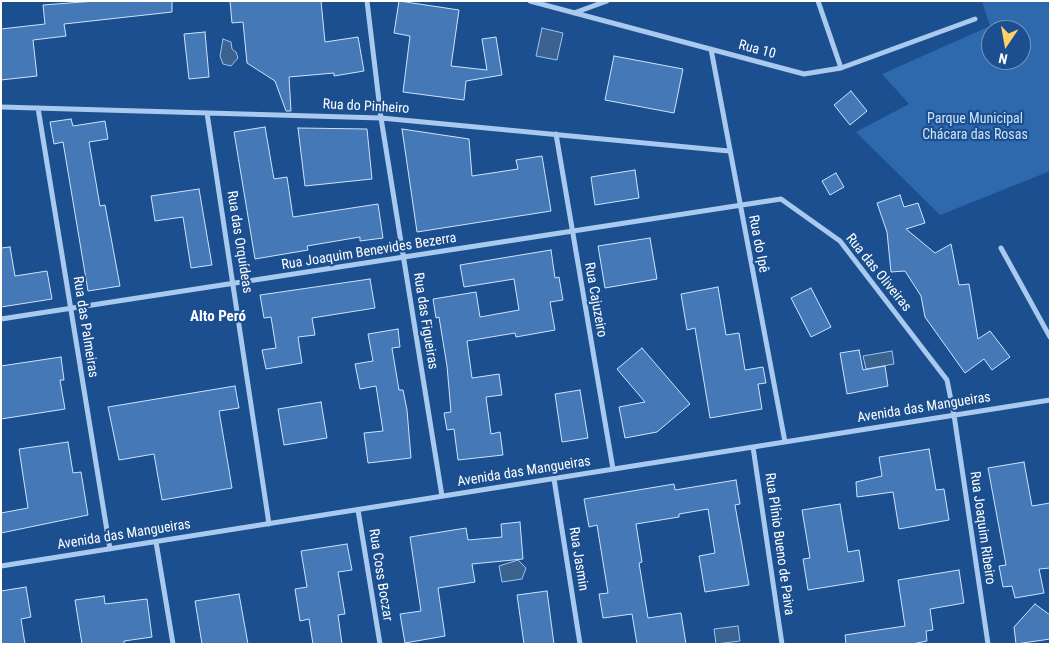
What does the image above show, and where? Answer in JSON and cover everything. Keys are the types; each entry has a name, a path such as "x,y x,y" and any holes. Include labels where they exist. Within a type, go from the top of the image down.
{"street":[{"name":"Rua das Figueiras","path":"367,1 403,258 442,496"},
{"name":"Rua 10","path":"530,1 804,74 841,68 975,19"},
{"path":"574,13 607,1"},
{"path":"818,1 841,68"},
{"name":"Rua do Ipê","path":"711,49 785,442"},
{"name":"Rua do Pinheiro","path":"1,107 382,118 729,151"},
{"name":"Rua das Palmeiras","path":"38,108 110,549"},
{"name":"Rua das Orquídeas","path":"207,113 269,524"},
{"name":"Rua Cajuzeiro","path":"556,134 613,469"},
{"name":"Rua das Oliveiras","path":"740,206 780,199 840,241 947,380 954,415"},
{"name":"Rua Joaquim Benevides Bezerra","path":"1,319 740,206"},
{"path":"1001,248 1050,337"},
{"name":"Avenida das Mangueiras","path":"1,566 1050,400"},
{"name":"Rua Joaquim Ribeiro","path":"954,415 988,644"},
{"name":"Rua Plínio Bueno de Paiva","path":"753,447 782,644"},
{"name":"Rua Jasmin","path":"554,478 580,644"},
{"name":"Rua Coss Boczar","path":"358,510 380,644"},
{"path":"156,542 173,644"}],"green space":[{"name":"Parque Municipal Chácara das Rosas","path":"982,1 1050,1 1050,171 940,215 856,132 909,104 882,74 981,30 981,70 1031,70 1031,20 988,20"}],"shaded area":[{"path":"542,28 563,33 557,60 536,56"},
{"path":"223,39 231,42 232,49 236,52 238,58 231,66 223,64 220,56"},
{"path":"892,351 894,364 866,369 863,356"},
{"path":"518,560 526,568 522,579 502,582 499,566"},
{"path":"738,626 740,641 716,644 714,629"}],"building":[{"path":"95,1 172,1 172,12 64,24 66,36 33,40 37,76 1,80 1,29 45,24 43,5"},
{"path":"230,1 321,1 325,42 358,37 364,71 334,76 334,73 289,77 291,111 286,111 275,81 247,63 243,22 232,23"},
{"path":"399,1 459,10 451,66 487,70 482,39 496,37 502,75 466,81 464,100 403,92 410,36 394,33"},
{"path":"205,32 209,77 189,79 184,34"},
{"path":"614,56 683,69 674,113 605,100"},
{"path":"851,91 867,111 850,125 834,105"},
{"path":"71,119 73,126 105,121 108,139 89,142 100,206 105,205 120,286 88,291 63,142 54,144 50,122"},
{"path":"265,127 274,179 287,177 293,217 378,204 383,238 360,241 360,237 307,246 308,250 255,259 234,132"},
{"path":"298,128 367,129 372,179 305,186"},
{"path":"402,129 469,139 472,176 518,169 516,160 542,156 551,211 417,232"},
{"path":"635,170 639,198 595,205 591,177"},
{"path":"836,173 844,187 830,195 822,181"},
{"path":"199,189 212,265 191,268 183,217 155,221 151,196"},
{"path":"900,195 904,207 918,203 925,223 906,229 935,253 951,244 959,285 969,284 978,339 990,331 1010,357 992,370 984,359 965,373 925,317 921,296 905,271 891,272 887,232 877,203"},
{"path":"650,238 657,279 605,288 598,246"},
{"path":"10,247 15,276 47,271 52,299 1,307 1,248"},
{"path":"551,250 555,278 559,277 563,300 550,302 555,330 516,337 515,333 467,341 472,378 499,374 502,395 486,397 491,434 500,432 503,455 458,460 454,429 447,430 444,413 451,412 447,366 439,317 436,318 433,299 476,292 480,317 519,310 514,279 464,287 460,265"},
{"path":"370,279 375,308 312,318 315,335 298,337 302,363 266,369 262,350 276,348 271,317 264,318 260,295"},
{"path":"718,287 726,335 739,333 745,370 763,367 766,383 758,384 762,409 710,418 695,328 687,330 681,294"},
{"path":"811,288 831,327 811,337 791,298"},
{"path":"398,329 400,347 392,348 399,390 403,390 407,410 411,458 368,463 364,433 383,431 376,386 360,389 355,364 373,361 368,334"},
{"path":"642,348 690,404 657,432 625,438 619,407 645,402 617,369"},
{"path":"859,350 863,370 885,366 888,386 847,394 840,353"},
{"path":"61,357 64,380 60,380 65,409 1,419 1,366"},
{"path":"235,386 239,408 219,411 232,488 162,500 154,454 119,460 108,407"},
{"path":"580,390 588,438 562,442 555,394"},
{"path":"321,402 327,438 284,445 278,409"},
{"path":"68,442 73,473 81,472 88,515 1,533 1,513 28,508 19,449"},
{"path":"929,449 936,490 944,489 949,520 899,529 893,492 857,497 856,482 882,476 879,457"},
{"path":"1024,462 1032,506 1050,503 1050,568 1039,569 1044,593 1015,598 1012,586 1003,587 999,566 1006,565 988,468"},
{"path":"736,480 740,504 735,505 749,585 705,592 699,556 715,553 708,509 679,514 679,517 636,524 642,562 639,563 648,618 681,613 686,644 637,644 632,614 603,618 599,594 608,593 597,525 589,527 584,499 674,484 675,490"},
{"path":"840,504 848,552 859,550 864,581 808,590 803,559 810,558 802,510"},
{"path":"520,522 523,559 472,564 475,582 438,588 445,636 405,643 400,614 421,611 410,537 466,528 468,540 502,537 501,524"},
{"path":"347,544 352,570 338,572 345,614 338,615 342,644 313,644 309,619 300,621 295,589 307,587 301,551"},
{"path":"959,570 964,603 930,609 933,630 926,631 927,641 912,644 846,644 845,635 905,626 898,580"},
{"path":"26,587 31,617 21,619 25,644 1,644 1,591"},
{"path":"547,591 554,644 524,644 517,595"},
{"path":"239,594 248,644 202,644 195,601"},
{"path":"104,596 105,604 147,599 152,637 124,641 124,644 82,644 75,600"},
{"path":"1035,604 1050,615 1050,639 1016,644 1014,627"}],"district":[{"name":"Alto Peró","path":"218,317"}]}
